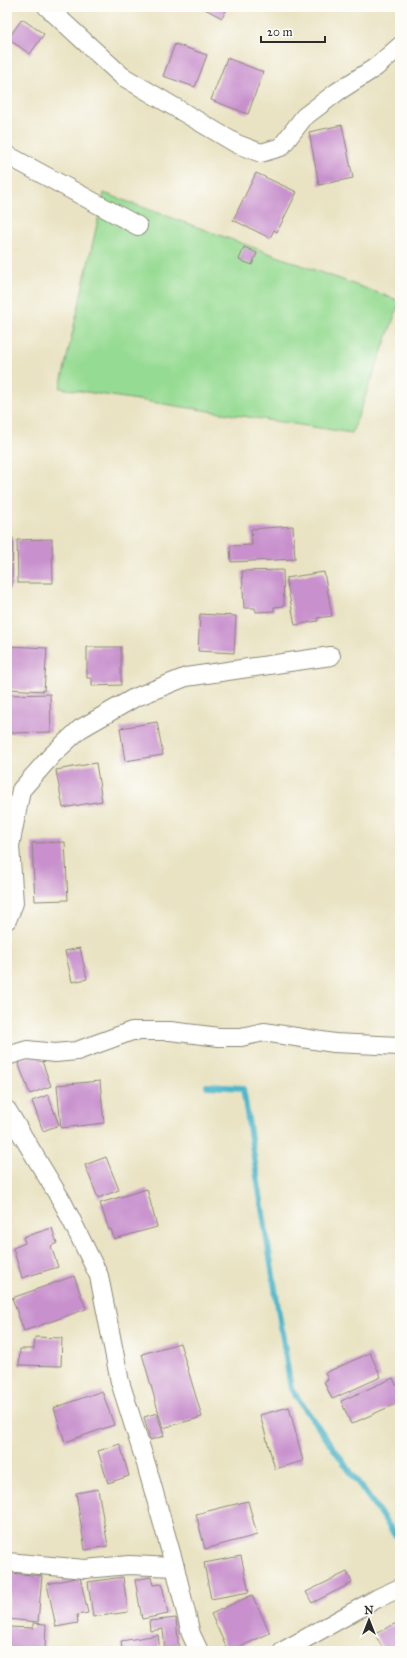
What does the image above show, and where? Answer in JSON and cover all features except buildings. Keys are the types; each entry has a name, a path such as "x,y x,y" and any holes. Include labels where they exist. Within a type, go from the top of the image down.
{"street":[{"path":"47,7 122,76 237,144 261,153 281,147 304,117 337,92 376,67 400,46"},
{"path":"7,154 138,226"},
{"path":"7,920 14,903 10,846 21,790 53,754 80,729 134,698 186,678 331,656"},
{"path":"7,1056 27,1050 55,1053 77,1051 132,1031 170,1031 219,1036 241,1036 264,1032 334,1043 400,1046"},
{"path":"7,1110 63,1203 99,1276 120,1382 146,1464 175,1567 191,1634 199,1651"},
{"path":"7,1562 85,1569 129,1565 175,1567"},
{"path":"283,1651 378,1598 400,1588"}],"green space":[{"path":"104,193 400,301 352,433 60,388"}],"waterway":[{"path":"207,1086 243,1088 291,1389 400,1541"}]}
